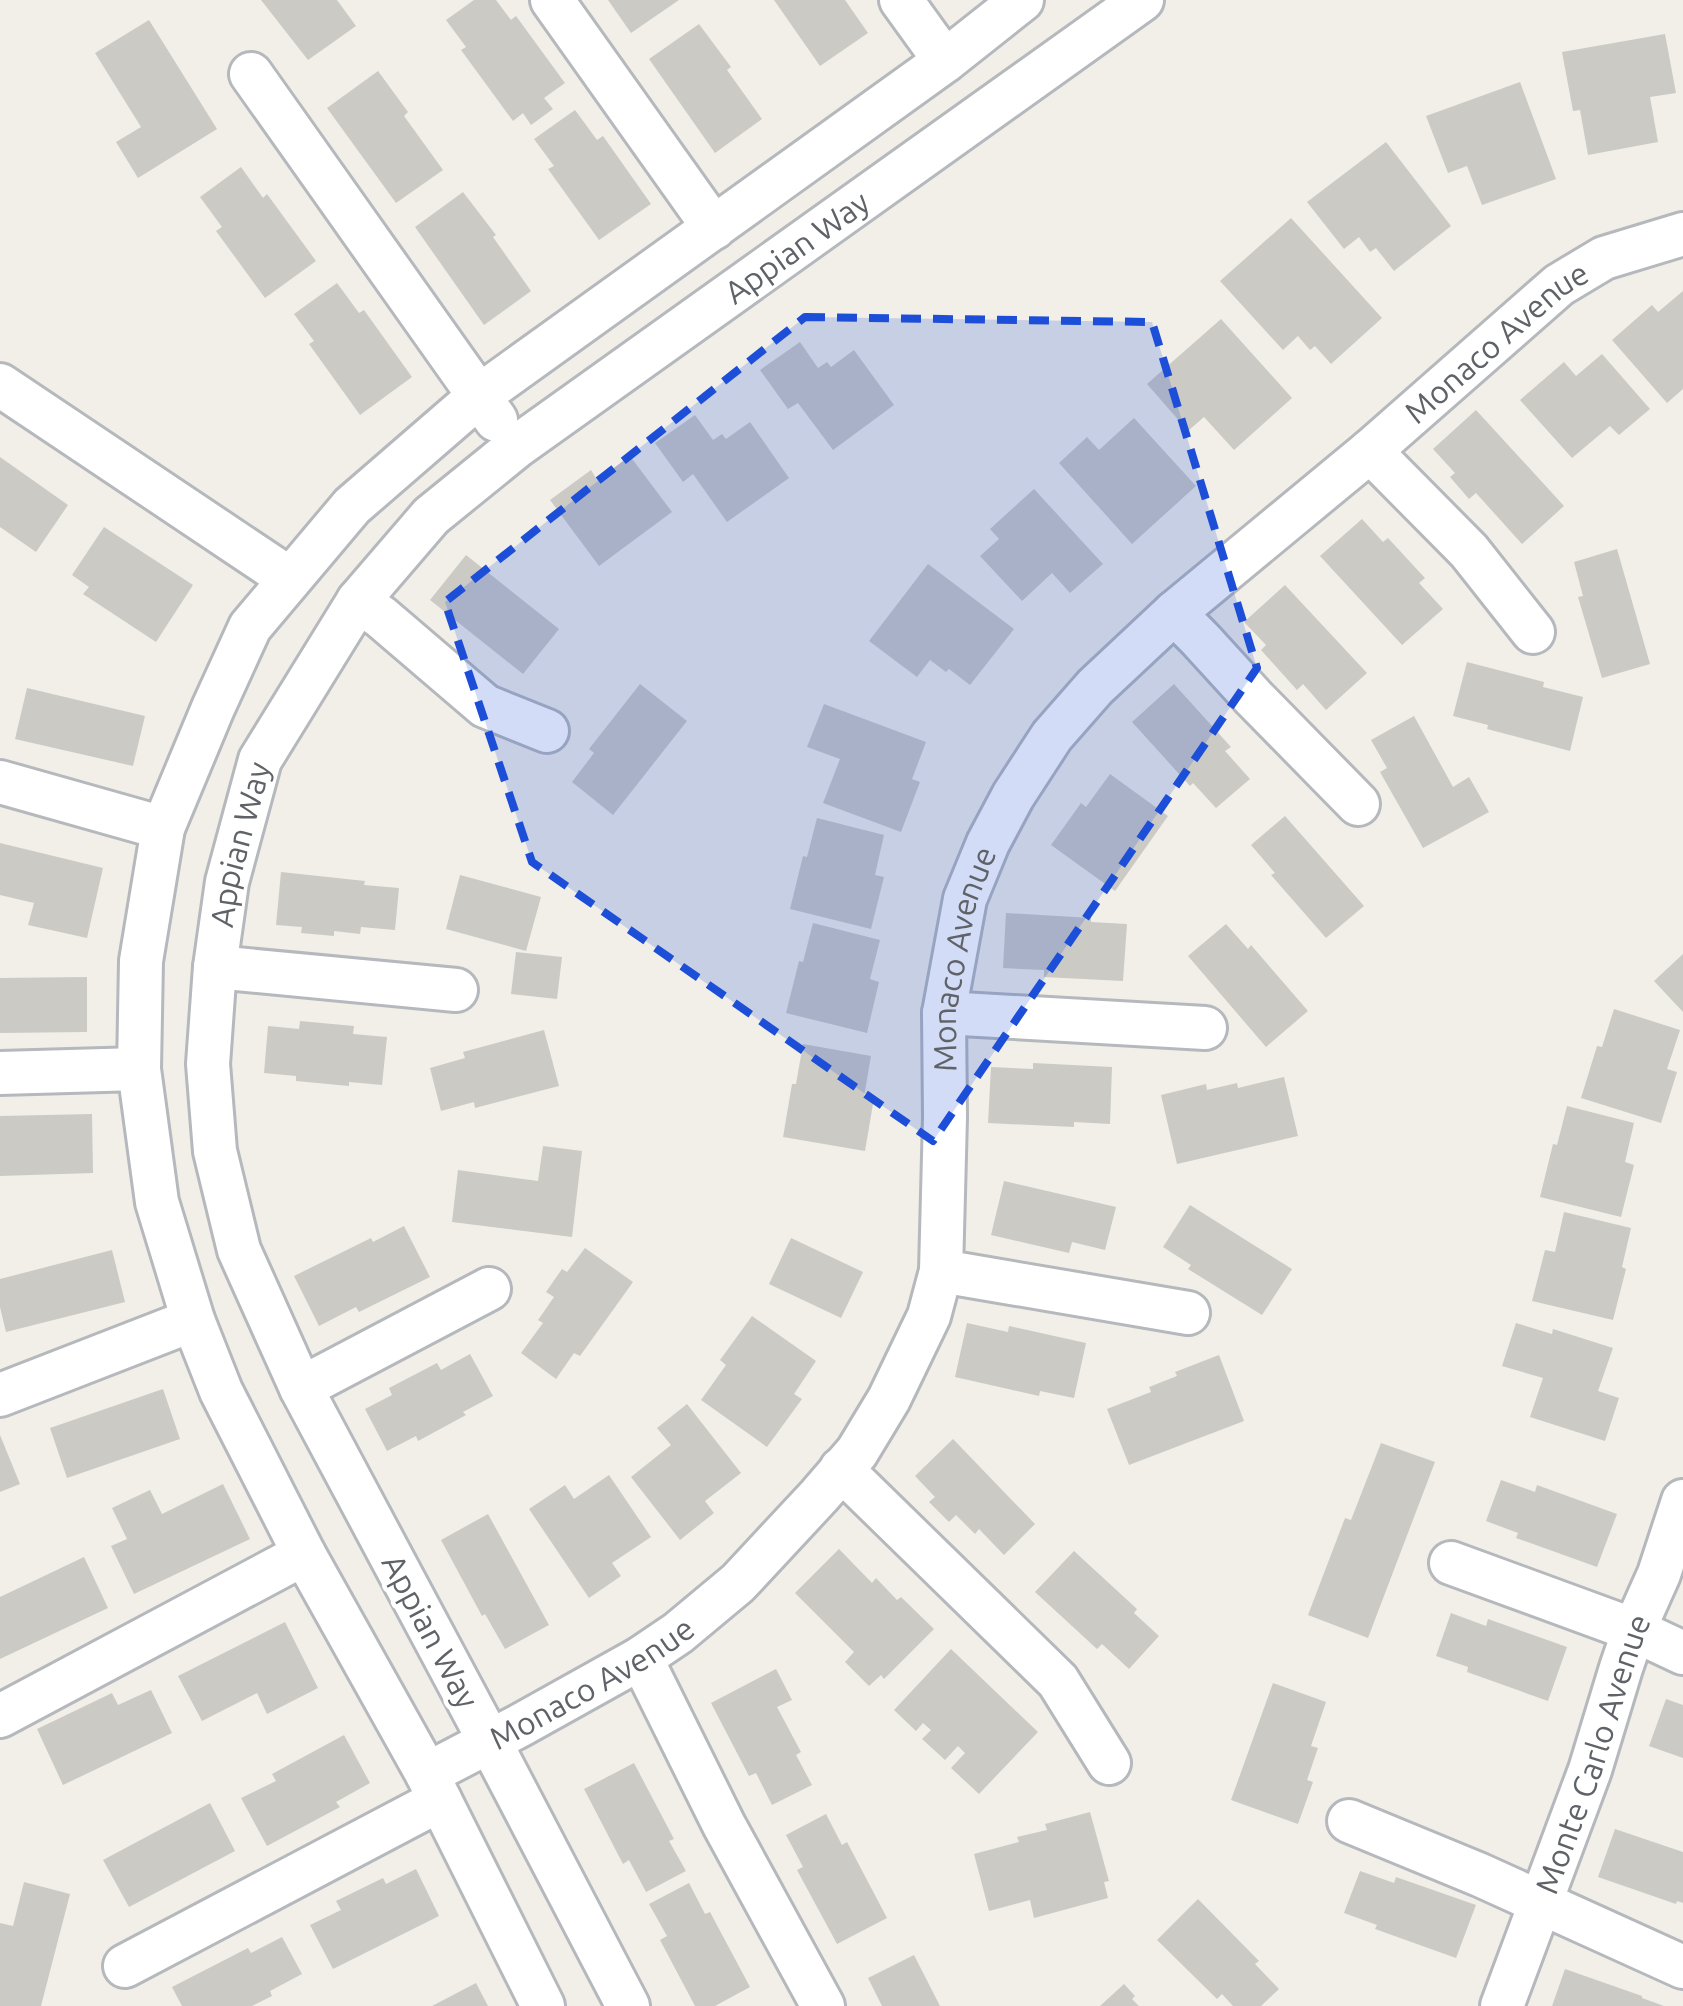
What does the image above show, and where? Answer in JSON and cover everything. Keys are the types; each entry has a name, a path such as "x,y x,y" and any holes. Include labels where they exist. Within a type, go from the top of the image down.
{"street":[{"path":"552,0 714,228"},
{"path":"901,0 945,60"},
{"name":"Appian Way","path":"543,2006 433,1787 304,1554 221,1391 192,1320 157,1202 139,1069 142,961 163,828 250,627 352,506 479,396 945,60 1022,0"},
{"name":"Appian Way","path":"628,2006 301,1388 239,1250 215,1151 208,1064 215,967 227,882 260,760 358,601 432,516 516,447 1142,0"},
{"path":"251,74 516,447"},
{"name":"Monaco Avenue","path":"124,1966 433,1787 490,1742 678,1633 738,1582 842,1469 889,1399 930,1316 942,1271 944,1013 965,900 1012,796 1052,736 1094,687 1174,614 1370,451 1560,285 1604,258 1683,234"},
{"path":"0,385 290,578"},
{"path":"1370,451 1469,551 1533,632"},
{"path":"358,601 485,706 546,731"},
{"path":"1174,614 1358,804"},
{"path":"199,741 260,760"},
{"path":"0,782 163,828"},
{"path":"215,967 456,990"},
{"path":"944,1013 1205,1028"},
{"path":"0,1073 139,1069"},
{"path":"942,1271 1188,1313"},
{"path":"301,1388 489,1289"},
{"path":"0,1395 192,1320"},
{"path":"842,1469 1058,1681 1109,1764"},
{"name":"Monte Carlo Avenue","path":"1502,2006 1585,1784 1634,1630 1659,1574 1683,1501"},
{"path":"0,1716 304,1554"},
{"path":"1451,1563 1634,1630 1683,1653"},
{"path":"640,1658 724,1825 824,2006"},
{"path":"1349,1822 1540,1901 1683,1967"}],"highlighted area":[{"path":"805,317 1152,322 1257,668 933,1141 532,862 445,602"}],"building":[{"path":"261,0 337,0 356,26 308,60"},
{"path":"474,0 496,0 511,20 516,16 565,83 544,98 553,109 531,125 523,113 513,121 461,50 466,47 446,20"},
{"path":"608,0 679,0 631,33"},
{"path":"774,0 845,0 868,33 820,66"},
{"path":"149,20 217,129 138,178 116,142 141,127 95,53"},
{"path":"699,24 762,119 715,153 649,59"},
{"path":"1665,34 1676,93 1650,97 1658,142 1588,155 1580,110 1573,111 1562,52"},
{"path":"378,71 443,170 396,203 327,108"},
{"path":"1520,82 1556,179 1482,205 1467,166 1448,173 1426,116"},
{"path":"575,110 597,140 603,136 651,204 599,240 548,169 554,166 534,139"},
{"path":"1386,142 1451,226 1394,271 1376,248 1370,252 1359,237 1344,249 1307,202"},
{"path":"241,167 263,198 267,194 316,261 265,298 216,231 222,227 200,197"},
{"path":"463,192 531,291 484,325 415,227"},
{"path":"1291,218 1382,318 1331,364 1315,346 1310,350 1298,336 1283,350 1220,281"},
{"path":"337,283 359,313 364,310 412,377 360,415 309,344 314,341 294,314"},
{"path":"1683,291 1683,389 1667,403 1612,340 1652,305 1658,312"},
{"path":"1221,319 1292,398 1234,450 1204,417 1188,431 1147,384"},
{"path":"800,342 818,368 827,362 831,367 854,350 894,405 833,450 798,403 788,409 760,370"},
{"path":"1602,354 1650,409 1619,435 1610,426 1572,458 1520,400 1564,362 1576,376"},
{"path":"1476,410 1564,506 1522,544 1476,493 1469,499 1450,477 1455,473 1433,449"},
{"path":"695,415 713,440 722,434 726,439 750,422 789,478 727,522 693,474 683,482 655,443"},
{"path":"1134,418 1196,486 1132,544 1059,463 1087,437 1099,450"},
{"path":"630,456 672,512 599,566 550,500 591,470 597,480"},
{"path":"0,457 68,505 36,552 0,527"},
{"path":"1034,489 1103,564 1070,593 1052,573 1022,601 980,556 999,539 990,529"},
{"path":"1362,519 1383,542 1388,538 1425,578 1419,583 1443,609 1402,645 1320,556"},
{"path":"104,527 193,585 156,642 83,594 89,587 72,575"},
{"path":"1617,549 1650,664 1602,678 1578,597 1583,596 1574,562"},
{"path":"466,555 559,629 523,674 430,600"},
{"path":"928,564 1014,629 970,685 930,660 917,677 869,641"},
{"path":"1285,585 1367,673 1326,710 1303,684 1297,690 1261,650 1266,645 1244,622"},
{"path":"1467,662 1544,682 1543,687 1583,697 1570,751 1453,716"},
{"path":"640,684 687,721 613,815 572,782 594,753 589,749"},
{"path":"1174,684 1231,747 1225,751 1250,779 1216,808 1193,783 1190,786 1132,722"},
{"path":"27,688 145,716 133,766 15,739"},
{"path":"824,704 926,742 912,779 920,782 901,832 823,803 840,759 807,747"},
{"path":"1414,716 1453,787 1469,777 1489,812 1423,848 1380,772 1387,768 1371,740"},
{"path":"1110,774 1168,816 1115,891 1051,845 1081,803 1086,807"},
{"path":"1285,816 1364,906 1326,938 1271,875 1275,873 1251,845"},
{"path":"817,818 884,835 875,875 884,877 871,929 790,909"},
{"path":"0,843 103,868 87,938 28,925 34,903 0,895"},
{"path":"281,872 399,888 395,930 361,927 360,934 334,931 334,936 301,933 302,927 276,925"},
{"path":"460,875 541,897 526,951 446,929"},
{"path":"1006,913 1127,924 1123,981 1044,977 1044,970 1003,968"},
{"path":"813,923 880,940 870,979 879,982 867,1033 786,1013"},
{"path":"1226,924 1248,949 1251,945 1308,1011 1266,1047 1188,956"},
{"path":"516,952 562,957 557,999 511,994"},
{"path":"1683,954 1683,1012 1654,981"},
{"path":"87,977 87,1032 0,1033 0,978"},
{"path":"1614,1009 1680,1030 1667,1069 1677,1072 1661,1123 1581,1098 1597,1046 1602,1047"},
{"path":"300,1021 354,1026 353,1034 387,1037 382,1085 296,1081 296,1076 264,1073 268,1026 299,1029"},
{"path":"544,1030 559,1086 475,1108 474,1102 441,1111 430,1068 465,1058 463,1052"},
{"path":"803,1044 871,1056 864,1097 874,1098 865,1151 783,1137"},
{"path":"1033,1063 1112,1067 1110,1124 1074,1122 1074,1127 988,1123 991,1067 1033,1069"},
{"path":"1284,1077 1298,1136 1177,1164 1161,1095 1206,1084 1207,1090 1237,1083 1238,1088"},
{"path":"1567,1106 1634,1123 1625,1162 1634,1165 1621,1217 1540,1197"},
{"path":"92,1114 93,1173 0,1176 0,1116"},
{"path":"543,1146 582,1151 572,1237 452,1222 458,1170 538,1181"},
{"path":"1004,1181 1116,1207 1105,1250 1072,1242 1069,1253 991,1235"},
{"path":"1190,1205 1292,1269 1262,1315 1188,1269 1191,1265 1163,1247"},
{"path":"1564,1212 1631,1228 1613,1320 1532,1301 1545,1250 1555,1252"},
{"path":"404,1226 430,1277 359,1312 356,1307 319,1326 294,1276"},
{"path":"791,1238 863,1272 841,1318 769,1284"},
{"path":"585,1248 633,1282 580,1356 574,1353 556,1379 521,1353 543,1323 538,1320 554,1297 546,1292 562,1269 567,1272"},
{"path":"112,1250 125,1302 6,1332 0,1307 0,1279"},
{"path":"752,1316 816,1361 794,1394 802,1399 767,1447 701,1400 726,1365 720,1360"},
{"path":"967,1323 1008,1332 1009,1326 1086,1343 1074,1398 1040,1391 1039,1396 955,1377"},
{"path":"1516,1323 1552,1334 1553,1329 1613,1348 1598,1391 1619,1398 1605,1441 1530,1417 1543,1378 1502,1366"},
{"path":"470,1354 493,1396 418,1441 416,1436 387,1451 365,1409 392,1395 389,1388 437,1363 441,1370"},
{"path":"1219,1355 1244,1421 1129,1465 1107,1409 1151,1392 1149,1387 1177,1376 1175,1372"},
{"path":"163,1389 180,1439 67,1478 50,1428"},
{"path":"687,1404 741,1473 705,1501 714,1513 680,1540 631,1477 671,1445 657,1428"},
{"path":"0,1435 20,1484 0,1492"},
{"path":"953,1439 1035,1524 1004,1555 979,1529 975,1534 956,1515 949,1522 929,1502 935,1497 915,1476"},
{"path":"1381,1443 1435,1462 1368,1638 1308,1615 1345,1518 1351,1520"},
{"path":"609,1475 651,1537 612,1563 621,1576 589,1598 529,1509 565,1485 574,1499"},
{"path":"1501,1480 1535,1492 1537,1485 1617,1514 1597,1567 1516,1538 1518,1533 1486,1521"},
{"path":"223,1484 250,1539 134,1594 111,1546 127,1539 112,1508 150,1490 162,1514"},
{"path":"488,1514 549,1625 505,1649 485,1614 482,1616 441,1540"},
{"path":"839,1549 872,1583 876,1578 934,1629 884,1679 881,1675 869,1686 845,1662 854,1652 795,1593"},
{"path":"1074,1551 1137,1609 1134,1613 1159,1636 1129,1669 1102,1644 1097,1649 1035,1592"},
{"path":"84,1557 108,1608 0,1659 0,1597"},
{"path":"1451,1613 1486,1626 1488,1619 1567,1647 1548,1701 1467,1672 1468,1667 1436,1656"},
{"path":"285,1622 318,1688 267,1714 257,1693 202,1721 178,1676"},
{"path":"951,1649 1038,1732 979,1794 951,1768 965,1753 958,1746 945,1760 922,1739 931,1730 923,1723 916,1731 894,1710"},
{"path":"776,1669 792,1700 777,1707 801,1752 796,1755 812,1785 772,1805 756,1773 749,1776 711,1703"},
{"path":"1273,1683 1326,1702 1311,1746 1318,1748 1307,1780 1313,1782 1298,1824 1231,1800"},
{"path":"151,1690 172,1733 63,1785 37,1729 112,1693 118,1705"},
{"path":"1666,1699 1683,1705 1683,1758 1649,1746"},
{"path":"344,1735 370,1783 336,1802 340,1807 267,1846 241,1798 276,1781 272,1774"},
{"path":"634,1763 674,1839 669,1841 686,1871 646,1892 629,1860 623,1864 584,1789"},
{"path":"210,1803 235,1851 129,1907 103,1860"},
{"path":"1090,1812 1109,1881 1104,1882 1108,1898 1034,1918 1030,1900 989,1911 974,1854 1019,1842 1017,1837 1047,1830 1045,1824"},
{"path":"826,1814 842,1845 847,1842 887,1918 837,1944 797,1870 803,1867 786,1835"},
{"path":"1615,1829 1683,1852 1683,1903 1676,1904 1598,1877"},
{"path":"416,1869 439,1916 333,1969 310,1925 341,1910 336,1901 383,1878 386,1884"},
{"path":"1360,1871 1394,1883 1396,1877 1476,1905 1456,1958 1375,1929 1377,1925 1344,1913"},
{"path":"24,1882 70,1894 41,2006 0,2006 0,1923 13,1926"},
{"path":"689,1883 705,1914 710,1912 750,1987 715,2006 695,2006 660,1940 667,1936 649,1904"},
{"path":"1198,1899 1259,1961 1255,1964 1279,1989 1261,2006 1233,2006 1222,1994 1217,1999 1157,1940"},
{"path":"282,1937 302,1974 270,1991 272,1996 252,2006 182,2006 172,1987 248,1948 251,1953"},
{"path":"914,1955 940,2006 882,2006 868,1978"},
{"path":"1565,1969 1642,1996 1664,2006 1552,2006"},
{"path":"476,1983 488,2006 432,2006"},
{"path":"1124,1984 1139,2006 1100,2006"}]}
